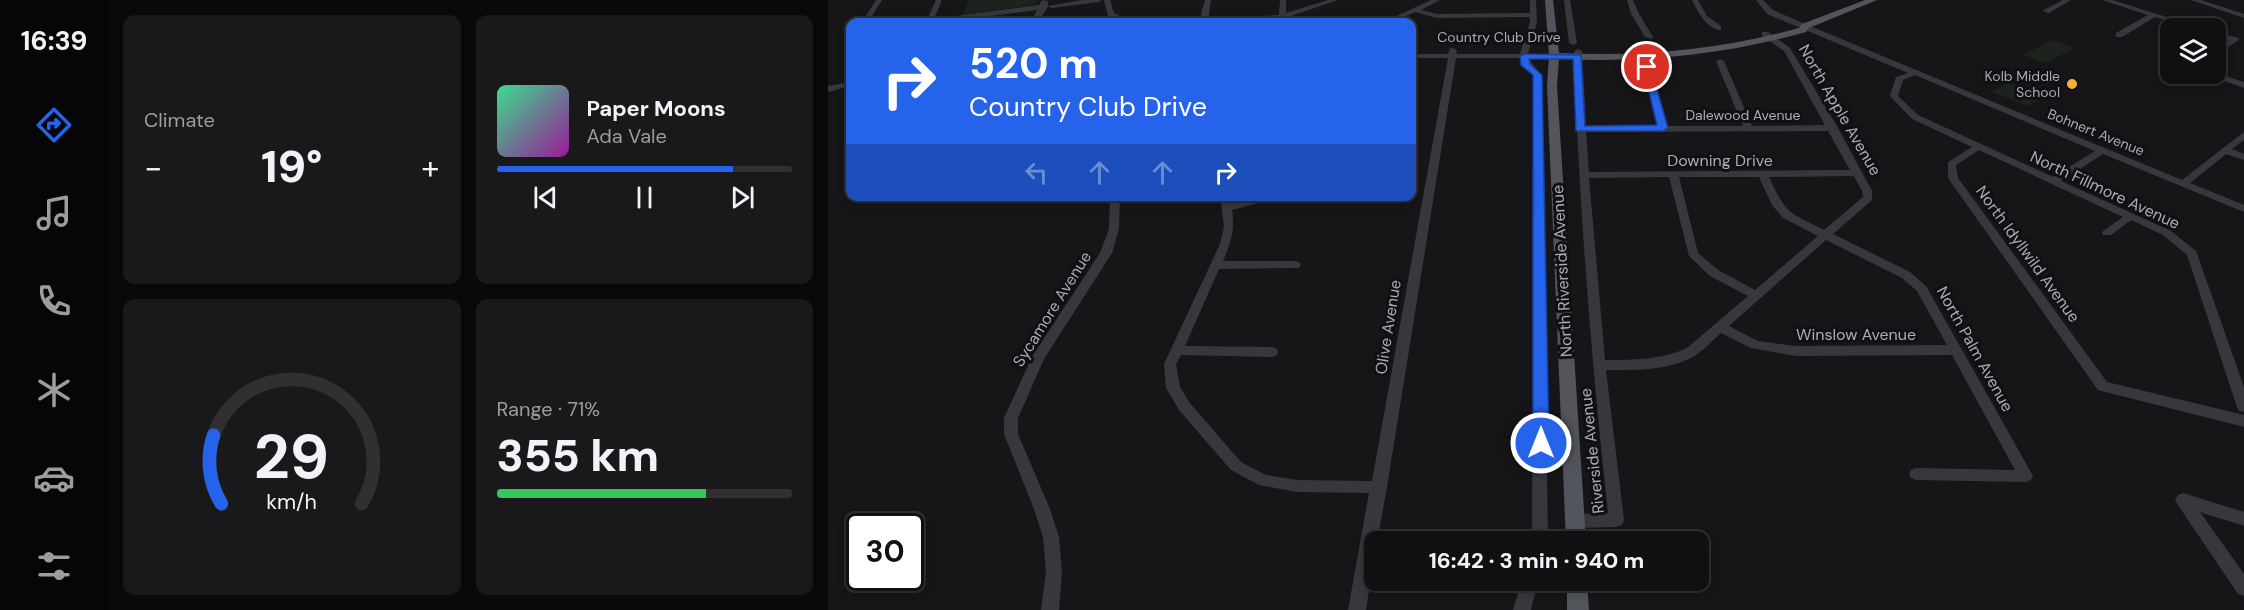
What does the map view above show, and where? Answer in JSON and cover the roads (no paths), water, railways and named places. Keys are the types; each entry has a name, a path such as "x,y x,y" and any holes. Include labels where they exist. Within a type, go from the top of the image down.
{"main road":[{"name":"North Riverside Avenue","path":"1549,0 1575,531"},
{"name":"Country Club Drive","path":"1553,52 1579,50 1690,52 1770,37 1873,0"},
{"path":"1577,591 1578,610"}],"street":[{"path":"868,18 879,0"},
{"path":"931,18 939,0"},
{"path":"954,18 1049,3 1099,0"},
{"path":"1107,0 1112,14 1118,18"},
{"path":"1206,18 1205,14 1208,0"},
{"path":"1282,17 1283,0"},
{"path":"1267,18 1282,17 1335,0"},
{"path":"1397,18 1437,0"},
{"path":"1525,53 1526,41 1532,30 1533,0"},
{"name":"Riverside Avenue","path":"1567,0 1579,50 1580,129 1616,520 1575,521"},
{"path":"1630,0 1635,14 1649,36"},
{"path":"1695,0 1704,17 1718,28"},
{"name":"North Apple Avenue","path":"1760,0 1770,12 1805,26"},
{"path":"2046,10 2068,0"},
{"path":"2105,0 2164,18"},
{"path":"2194,0 2244,16"},
{"path":"1038,18 1049,3"},
{"path":"1045,18 1049,3"},
{"path":"1414,10 1437,16 1534,15"},
{"path":"2119,35 2154,15"},
{"name":"Bohnert Avenue","path":"1805,26 2244,208"},
{"name":"North Apple Avenue","path":"1601,365 1648,365 1672,362 1692,351 1868,198 1867,190 1788,50 1770,37"},
{"path":"2226,37 2235,40 2226,46"},
{"name":"Country Club Drive","path":"1416,50 1453,53 1553,52"},
{"name":"Country Club Drive","path":"1416,56 1453,53"},
{"name":"Olive Avenue","path":"1358,610 1453,53"},
{"name":"North Riverside Avenue","path":"1525,53 1526,65 1537,75 1540,531"},
{"path":"1720,61 1748,128"},
{"path":"1647,67 1663,128"},
{"name":"North Fillmore Avenue","path":"1916,72 1899,79 1894,96 1915,117 2167,233 2192,253 2244,407"},
{"path":"2226,79 2244,85"},
{"path":"828,89 846,85"},
{"name":"Dalewood Avenue","path":"1580,129 1833,128"},
{"path":"2184,183 2244,135"},
{"name":"North Idyllwild Avenue","path":"1978,147 1951,164 1953,178 2103,386 2244,422"},
{"path":"2054,181 2103,150"},
{"path":"2225,150 2244,157"},
{"name":"Downing Drive","path":"1584,175 1857,173"},
{"name":"North Palm Avenue","path":"1763,174 1777,206 1787,216 1906,275 1922,289 2026,476 1916,474"},
{"path":"1674,175 1693,254 1712,272 1757,296"},
{"name":"Sycamore Avenue","path":"1050,610 1053,572 1051,537 1011,434 1011,418 1038,358 1106,253 1114,229 1115,201"},
{"path":"1226,202 1229,227 1215,265 1170,364 1173,388 1184,406 1236,466 1264,481 1297,486 1379,487"},
{"path":"2107,233 2130,216"},
{"path":"1215,265 1295,265"},
{"name":"Winslow Avenue","path":"1721,327 1755,345 1796,351 1957,350"},
{"path":"1177,350 1272,352"},
{"path":"2244,519 2183,500 2244,588"},
{"path":"1522,610 1527,591"}],"place":[{"name":"Kolb Middle School","path":"2072,84"}]}
